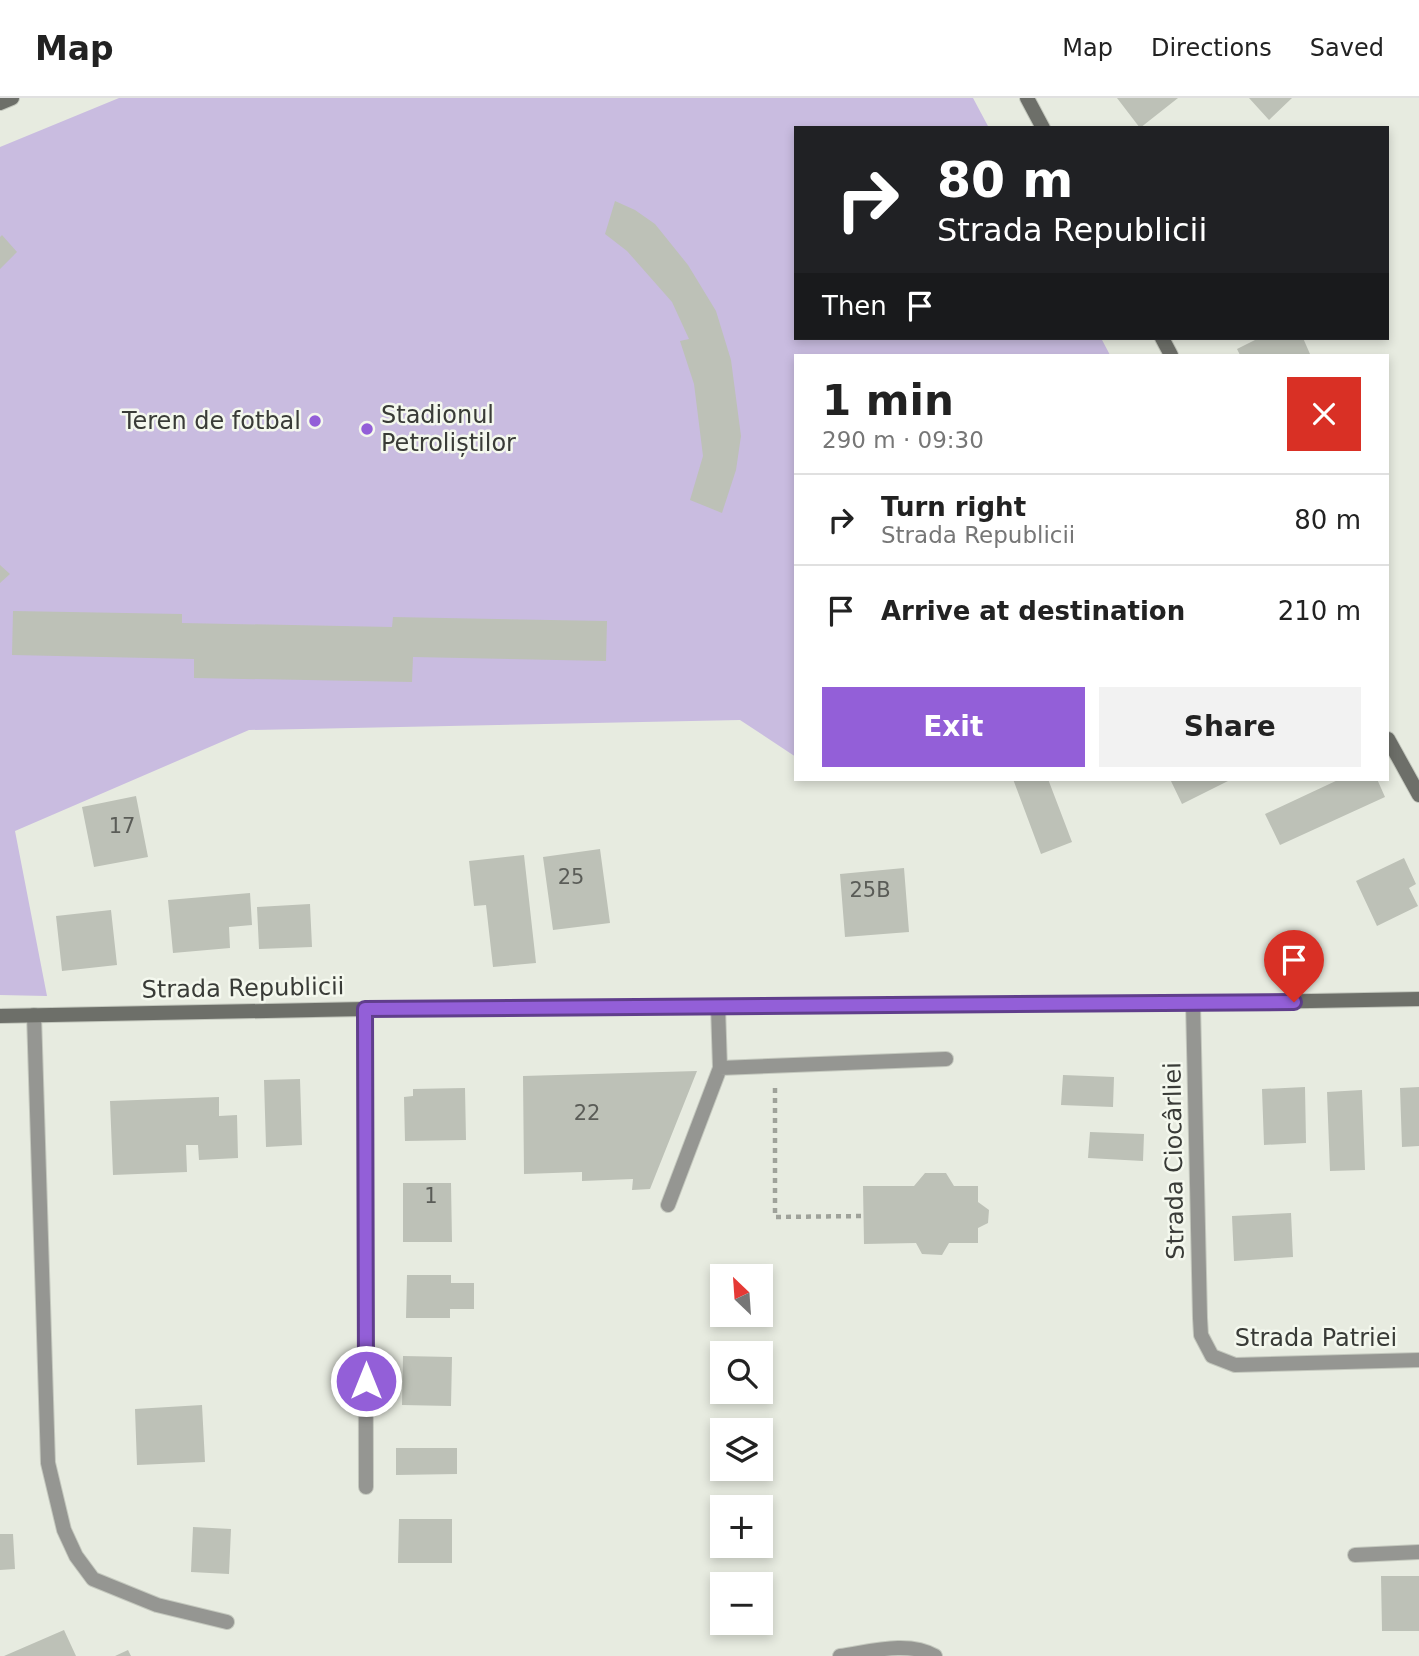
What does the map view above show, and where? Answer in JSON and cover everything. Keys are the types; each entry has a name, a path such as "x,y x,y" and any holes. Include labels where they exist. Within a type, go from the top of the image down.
{"main road":[{"path":"0,103 12,98"},
{"path":"1027,98 1042,126"},
{"path":"1389,741 1419,795"},
{"name":"Strada Republicii","path":"0,1016 365,1009 1419,999"}],"street":[{"name":"Strada Ciocârliei","path":"1194,1003 1200,1318"},
{"path":"668,1205 720,1068 718,1006"},
{"path":"365,1009 366,1488"},
{"path":"34,1015 48,1463 64,1530 76,1556 93,1579 157,1605 227,1622"},
{"path":"720,1068 946,1059"},
{"name":"Strada Patriei","path":"1200,1318 1201,1335 1212,1356 1235,1365 1419,1360"},
{"path":"1355,1555 1419,1552"},
{"path":"840,1656 898,1648 925,1650 935,1656"}],"path":[{"path":"775,1066 775,1217 863,1216"}],"shaded area":[{"name":"Stadionul Petroliștilor","path":"119,98 973,98 988,126 794,126 794,340 1102,340 1109,354 794,354 794,756 740,720 249,730 15,831 47,996 0,995 0,147"}],"building":[{"path":"1117,98 1178,98 1143,126 1138,126"},
{"path":"1249,98 1292,98 1269,120"},
{"path":"615,201 635,210 655,224 688,265 716,311 731,360 741,436 736,470 722,513 690,500 703,456 694,384 680,341 689,339 672,302 627,251 605,234"},
{"path":"2,235 17,252 0,269 0,237"},
{"path":"1255,340 1304,340 1310,354 1240,354 1237,349"},
{"path":"0,565 10,574 0,583"},
{"path":"13,611 182,614 182,623 392,627 393,617 607,621 606,661 413,657 412,682 194,678 194,659 12,655"},
{"path":"1014,781 1049,781 1072,842 1041,854"},
{"path":"1171,781 1228,781 1182,804"},
{"path":"1336,781 1378,781 1385,797 1280,845 1265,814"},
{"path":"136,796 148,857 94,867 82,807"},
{"path":"600,849 610,923 553,930 543,857"},
{"path":"524,855 536,963 493,967 486,905 474,906 469,861"},
{"path":"1404,858 1416,884 1409,888 1418,906 1377,926 1356,881"},
{"path":"904,868 909,932 845,937 840,874"},
{"path":"250,893 252,925 229,927 230,948 173,953 168,900"},
{"path":"310,904 312,947 259,949 257,907"},
{"path":"111,910 117,965 62,971 56,916"},
{"path":"697,1071 650,1189 632,1190 633,1179 582,1181 582,1172 524,1174 523,1076"},
{"path":"1063,1075 1114,1077 1113,1107 1061,1105"},
{"path":"300,1079 302,1145 266,1147 264,1080"},
{"path":"1305,1087 1306,1143 1264,1145 1262,1089"},
{"path":"1419,1087 1419,1146 1402,1147 1400,1088"},
{"path":"465,1088 466,1140 405,1141 404,1097 413,1096 413,1089"},
{"path":"1362,1090 1365,1170 1330,1171 1327,1092"},
{"path":"219,1097 219,1116 237,1115 238,1158 199,1160 198,1145 186,1145 187,1172 113,1175 110,1101"},
{"path":"1090,1132 1144,1134 1143,1161 1088,1158"},
{"path":"925,1173 946,1173 954,1186 978,1186 978,1202 989,1210 988,1223 978,1228 978,1243 949,1243 942,1255 922,1254 916,1243 864,1244 863,1186 914,1186"},
{"path":"403,1183 451,1183 452,1242 403,1242"},
{"path":"1291,1213 1293,1257 1234,1261 1232,1216"},
{"path":"407,1275 451,1275 451,1283 474,1283 474,1309 450,1309 450,1318 406,1318"},
{"path":"403,1356 452,1357 451,1406 402,1405"},
{"path":"202,1405 205,1462 137,1465 135,1409"},
{"path":"396,1448 457,1448 457,1474 396,1475"},
{"path":"399,1519 452,1519 452,1563 398,1563"},
{"path":"193,1527 231,1529 229,1574 191,1572"},
{"path":"0,1534 13,1534 15,1569 0,1570"},
{"path":"1381,1576 1419,1576 1419,1631 1382,1631"},
{"path":"64,1630 76,1656 4,1656"},
{"path":"128,1650 131,1656 115,1656"}],"place":[{"name":"Teren de fotbal","path":"315,421"},
{"name":"Stadionul Petroliștilor","path":"367,429"}],"route":[{"path":"366,1381 365,1009 1294,1002"}]}
